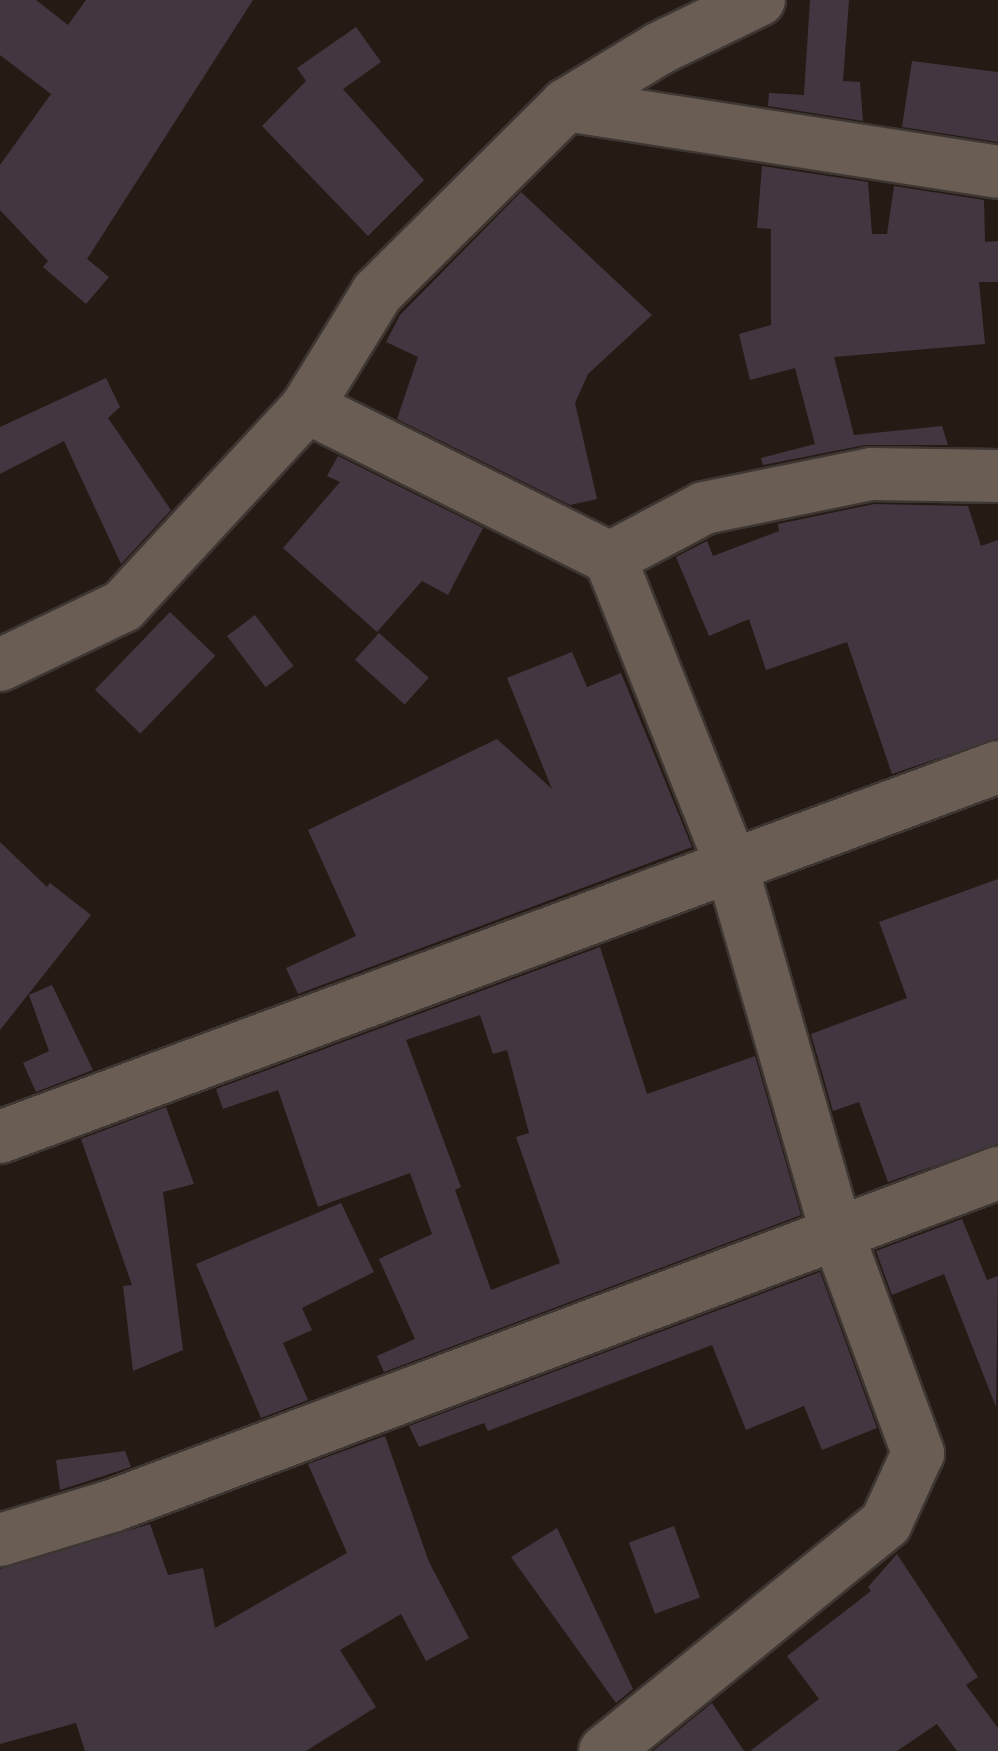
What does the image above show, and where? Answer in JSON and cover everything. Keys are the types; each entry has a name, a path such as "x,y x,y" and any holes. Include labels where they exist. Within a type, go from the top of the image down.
{"street":[{"path":"0,665 123,606 307,406 377,292 566,106 660,48 760,0"},
{"path":"566,106 998,172"},
{"path":"307,406 610,558 730,861 836,1230 918,1453 886,1523 605,1751"},
{"path":"610,558 722,504 871,474 998,476"},
{"path":"0,1137 730,861 998,767"},
{"path":"0,1540 130,1499 998,1172"}],"building":[{"path":"0,0 36,0 68,25 86,0 253,0 87,259 109,277 86,304 43,267 48,261 0,210 0,165 51,94 0,55"},
{"path":"810,0 849,0 843,81 860,82 863,121 768,106 769,93 804,95"},
{"path":"356,27 381,62 343,89 424,180 368,236 262,126 306,81 297,68"},
{"path":"912,61 998,72 998,142 902,127"},
{"path":"762,166 868,182 872,234 887,234 894,186 984,200 985,242 998,241 998,282 979,282 985,344 834,357 854,435 942,426 948,445 865,445 763,465 761,458 815,444 795,368 750,380 739,334 771,325 771,229 757,228"},
{"path":"521,192 652,315 588,374 575,403 597,499 570,505 397,419 418,357 386,342 400,315"},
{"path":"106,378 120,407 108,418 171,510 121,564 64,441 0,474 0,427"},
{"path":"338,456 483,528 448,595 422,581 377,632 283,548 340,482 327,476"},
{"path":"874,504 968,506 981,546 998,540 998,738 892,774 847,642 766,670 749,619 709,636 676,557 707,541 713,556 779,531 778,524"},
{"path":"170,612 215,656 140,733 95,690"},
{"path":"255,615 294,666 266,687 227,636"},
{"path":"379,633 429,678 405,705 355,660"},
{"path":"572,652 587,687 621,673 692,847 298,994 286,968 356,936 308,830 497,739 552,789 507,678"},
{"path":"0,842 47,887 50,883 91,915 0,1030"},
{"path":"998,879 998,1144 888,1182 859,1102 833,1111 811,1034 907,998 879,922"},
{"path":"600,947 647,1094 755,1056 801,1215 384,1372 377,1356 415,1339 379,1259 432,1234 410,1173 318,1207 278,1090 223,1109 216,1089","holes":["480,1015 493,1054 507,1050 529,1133 516,1137 560,1263 491,1290 455,1190 461,1187 406,1040"]},
{"path":"52,985 93,1070 36,1092 23,1063 49,1051 29,995"},
{"path":"166,1107 194,1184 163,1192 183,1350 133,1371 123,1286 132,1285 81,1139"},
{"path":"341,1203 374,1272 302,1308 312,1330 283,1343 308,1400 261,1418 196,1264"},
{"path":"962,1219 987,1280 998,1276 996,1407 944,1274 892,1295 876,1251"},
{"path":"820,1272 877,1428 822,1450 804,1406 746,1430 712,1345 488,1431 484,1423 419,1447 409,1426"},
{"path":"385,1436 429,1562 469,1638 426,1661 401,1614 340,1650 376,1707 306,1751 85,1751 76,1723 0,1744 0,1569 150,1524 168,1575 203,1568 215,1628 347,1553 308,1464"},
{"path":"125,1451 131,1467 60,1490 56,1460"},
{"path":"674,1526 700,1597 655,1614 629,1542"},
{"path":"557,1528 633,1689 616,1703 511,1557"},
{"path":"897,1554 978,1677 966,1685 998,1728 998,1751 957,1751 937,1724 897,1751 750,1751 819,1699 787,1656 871,1591 868,1587"},
{"path":"712,1703 744,1751 653,1751"}]}
